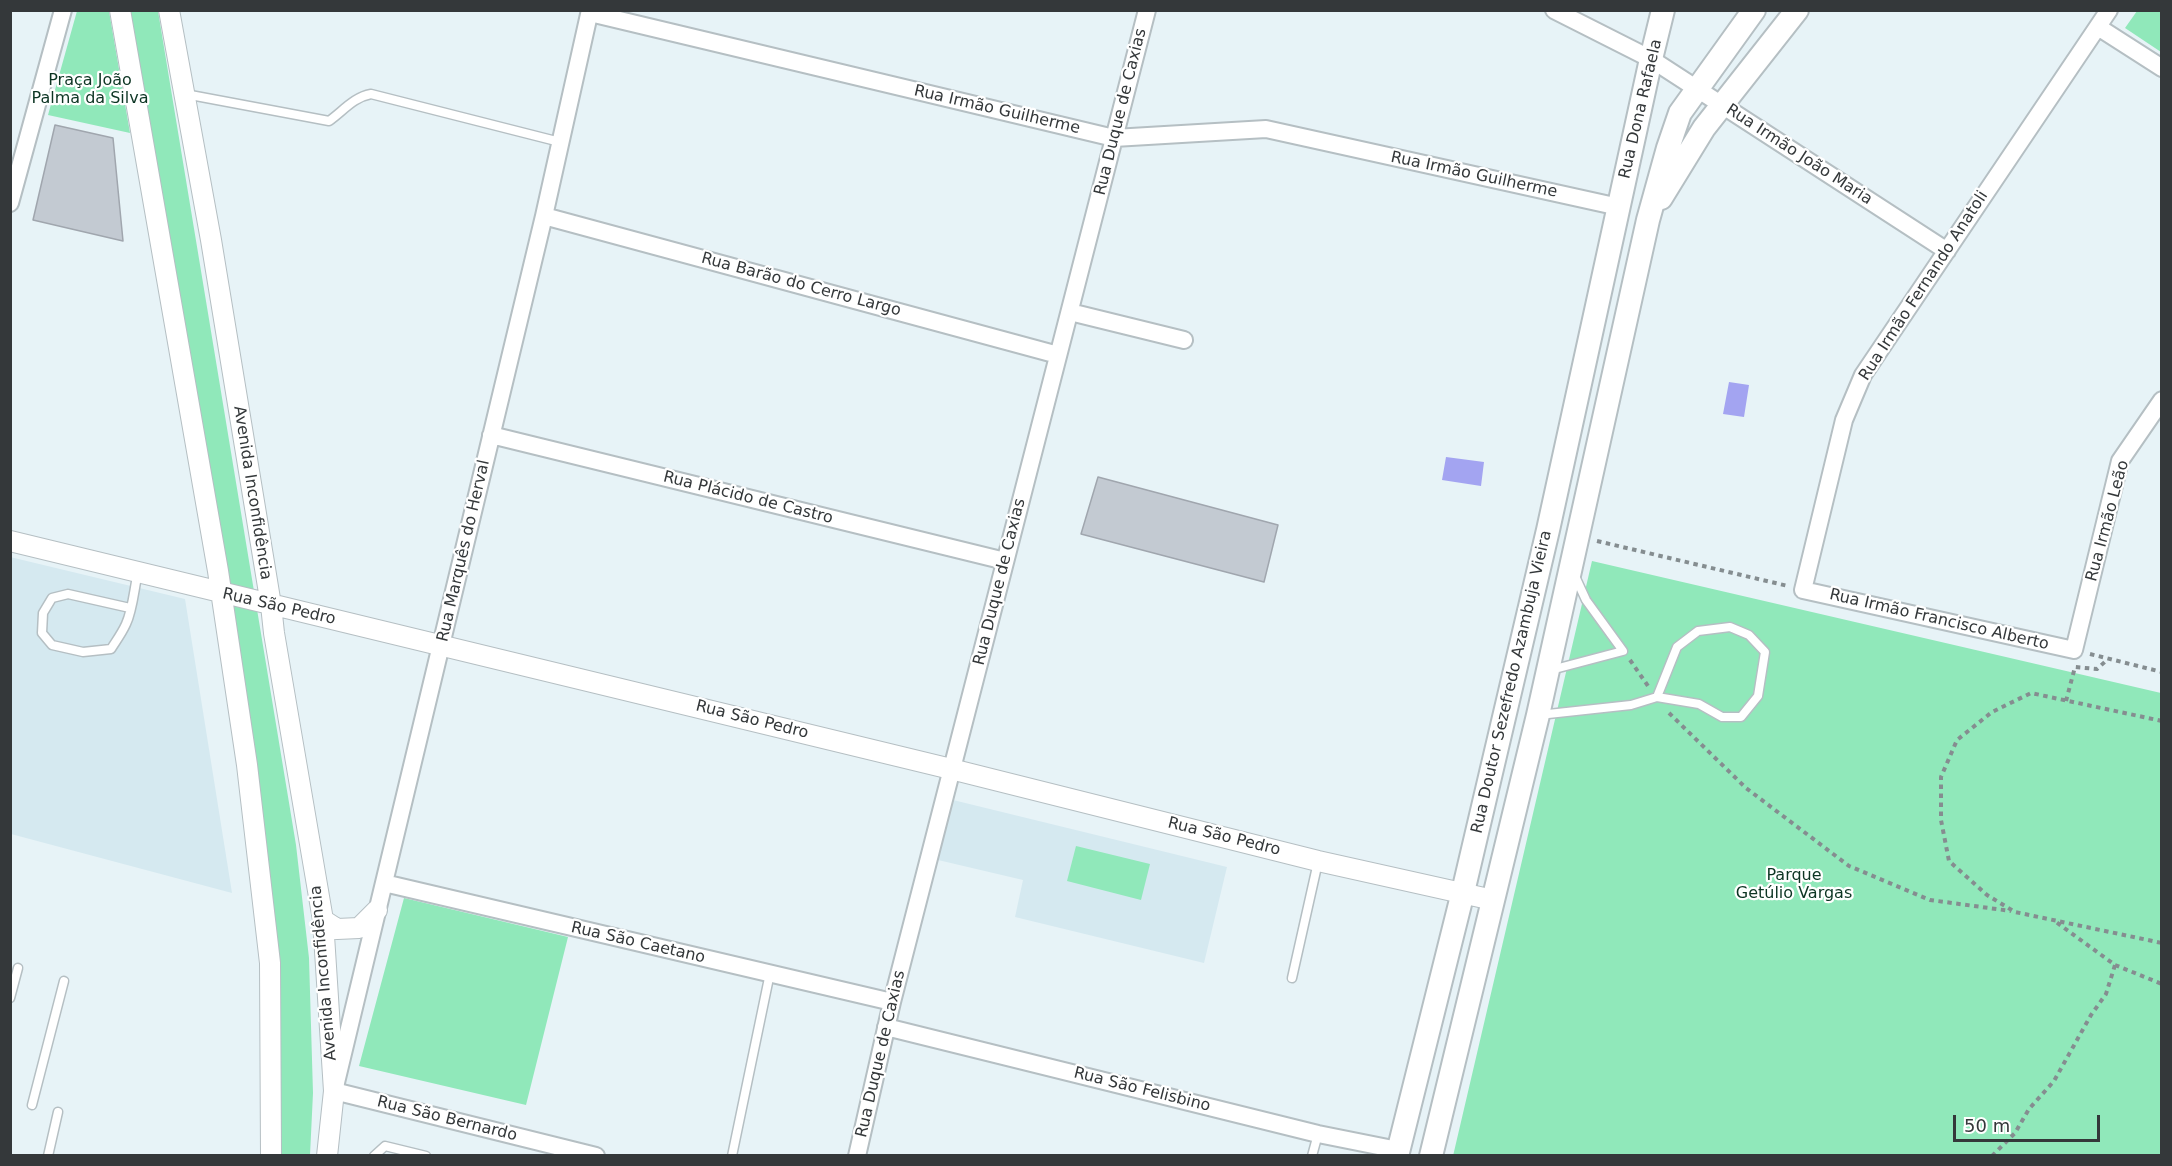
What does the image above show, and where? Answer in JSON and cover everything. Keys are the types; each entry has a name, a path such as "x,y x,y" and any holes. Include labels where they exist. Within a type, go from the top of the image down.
{"main road":[{"name":"Rua Dona Rafaela","path":"1619,207 1664,10"},
{"name":"Rua Doutor Sezefredo Azambuja Vieira","path":"1431,1155 1538,715 1648,220 1668,147 1680,113 1754,10"},
{"name":"Rua Doutor Sezefredo Azambuja Vieira","path":"1648,220 1704,128 1797,10"},
{"name":"Rua Doutor Sezefredo Azambuja Vieira","path":"1398,1153 1548,530 1619,207"}],"street":[{"path":"10,203 14,171 63,10"},
{"path":"120,10 221,593 247,765 270,963 271,1155"},
{"name":"Avenida Inconfidência","path":"169,10 211,240 323,920 334,1091 327,1155"},
{"name":"Rua Duque de Caxias","path":"857,1155 892,1002 951,769 1147,10"},
{"name":"Rua Irmão João Maria","path":"1554,10 1651,59 1947,251"},
{"name":"Rua Irmão Fernando Anatoli","path":"1803,590 1844,420 1863,375 2109,10"},
{"name":"Rua Irmão Guilherme","path":"590,12 1114,138 1266,129 1619,207"},
{"name":"Rua Marquês do Herval","path":"334,1091 544,216 590,12"},
{"path":"2098,27 2162,68"},
{"name":"Rua Barão do Cerro Largo","path":"544,216 1058,355"},
{"path":"1070,312 1184,340"},
{"name":"Rua Irmão Leão","path":"2074,650 2120,461 2162,400"},
{"name":"Rua Plácido de Castro","path":"491,435 1005,561"},
{"name":"Rua São Pedro","path":"10,541 441,644 1318,861 1493,900"},
{"name":"Rua Irmão Francisco Alberto","path":"1803,590 2074,650"},
{"name":"Rua São Caetano","path":"384,883 892,1002"},
{"path":"323,920 337,929 359,928 377,910"},
{"name":"Rua São Felisbino","path":"886,1027 1398,1153"},
{"name":"Rua São Bernardo","path":"334,1091 596,1155"}],"lane":[{"path":"184,94 329,121 344,111 358,96 371,94 560,142"},
{"path":"1547,670 1623,651 1586,600 1571,568"},
{"path":"130,608 68,594 52,598 43,613 42,633 52,645 82,652 111,649 127,623 138,572"},
{"path":"1538,715 1631,705 1656,697 1699,704 1722,717 1741,717 1758,696 1765,652 1749,635 1730,627 1698,631 1677,647 1656,697"},
{"path":"1292,978 1318,861"},
{"path":"10,998 18,968"},
{"path":"732,1155 770,973"},
{"path":"32,1105 64,981"},
{"path":"48,1155 58,1112"},
{"path":"1312,1155 1318,1134"},
{"path":"374,1155 385,1146 426,1155"}],"path":[{"path":"1579,537 1803,590"},
{"path":"2074,650 2162,672"},
{"path":"1623,651 1666,711 1746,788 1850,866 1930,900 2015,912 2162,943"},
{"path":"2066,701 2075,666 2097,669 2109,659"},
{"path":"2015,912 1987,895 1949,861 1941,820 1941,777 1957,740 1992,711 2031,693 2162,721"},
{"path":"2054,920 2115,965 2162,984"},
{"path":"1992,1155 2015,1133 2029,1109 2054,1081 2091,1014 2106,994 2115,965"}],"shaded area":[{"path":"10,557 185,599 232,893 11,834"},
{"path":"953,800 1227,867 1204,963 1015,917 1023,880 938,860"}],"green space":[{"name":"Praça João Palma da Silva","path":"77,11 109,11 130,133 48,115"},
{"path":"128,11 158,11 296,845 309,958 313,1093 310,1155 279,1155 277,963"},
{"path":"2137,11 2161,11 2161,52 2125,28"},
{"name":"Parque Getúlio Vargas","path":"1592,561 2161,693 2161,1155 1453,1156"},
{"path":"1076,846 1150,864 1141,900 1067,881"},
{"path":"404,898 568,937 526,1105 359,1066"}],"water":[{"path":"1729,382 1749,385 1744,417 1723,414"},
{"path":"1446,457 1484,462 1481,486 1442,480"}],"building":[{"path":"55,125 113,138 123,241 33,220"},
{"path":"1098,477 1278,525 1264,582 1081,534"}]}
